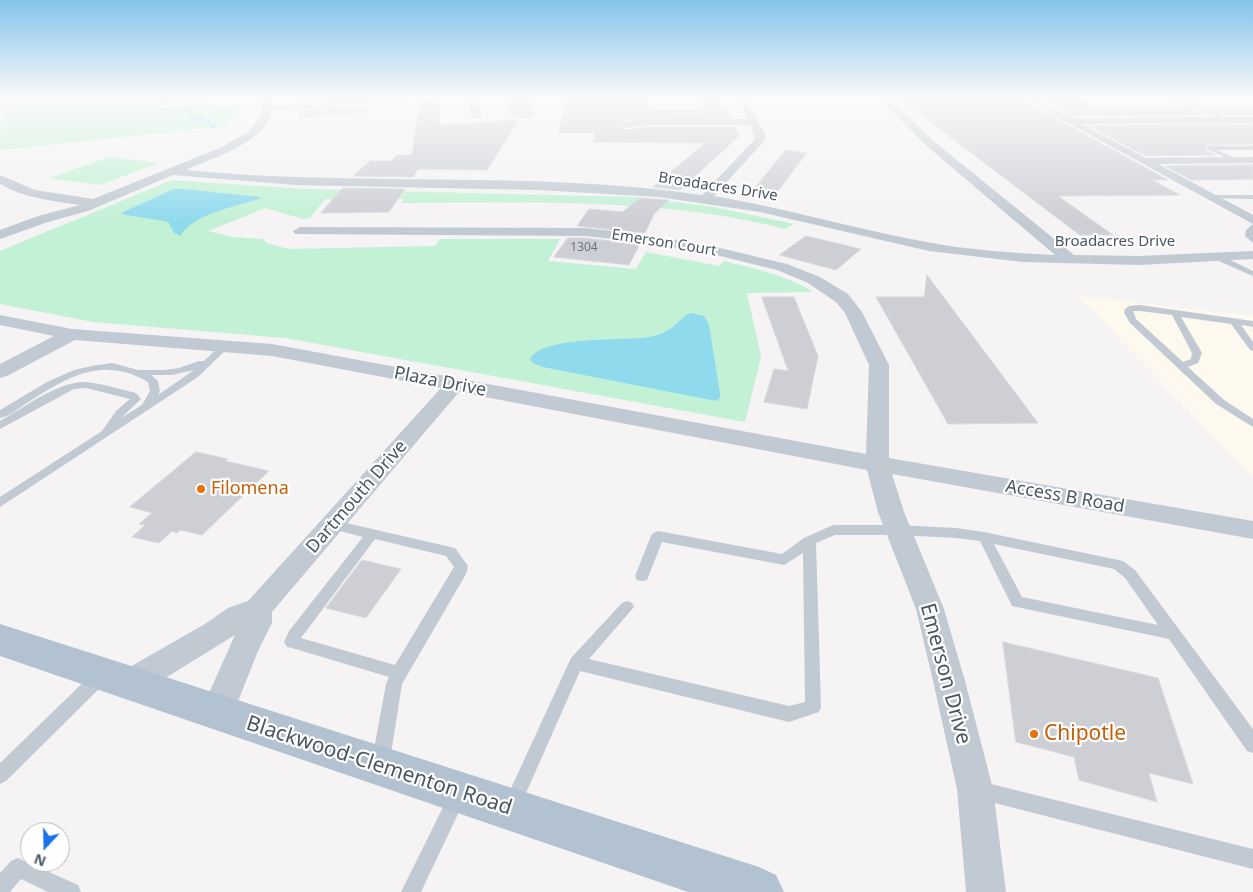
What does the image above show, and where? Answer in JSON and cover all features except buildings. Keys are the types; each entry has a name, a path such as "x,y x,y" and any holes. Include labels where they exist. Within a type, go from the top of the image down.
{"main road":[{"name":"Blackwood-Clementon Road","path":"0,640 759,892"}],"street":[{"path":"0,235 89,205 174,172 218,154 244,139"},
{"path":"705,199 759,143 760,139"},
{"path":"925,139 1068,258"},
{"path":"1102,139 1253,220"},
{"path":"1143,161 1253,160"},
{"name":"Broadacres Drive","path":"174,172 294,182 613,190 705,199 775,212 940,249 1006,256 1139,260 1253,255"},
{"path":"0,178 17,187 41,195 89,205"},
{"path":"0,246 55,224 89,205"},
{"name":"Emerson Court","path":"300,231 532,231 612,235 716,251 782,267 807,276 832,290 848,304 878,360 880,380 877,464"},
{"name":"Plaza Drive","path":"0,320 72,334 218,352 272,350 877,464"},
{"path":"0,372 72,334"},
{"name":"Dartmouth Drive","path":"116,679 216,633 238,616 258,609 455,384"},
{"name":"Emerson Drive","path":"877,464 891,512 930,610 950,680 975,789 986,892"},
{"name":"Access B Road","path":"877,464 1253,530"},
{"name":"Dartmouth Drive","path":"217,713 243,650 257,623 258,609"}],"lane":[{"path":"1235,160 1209,148 1253,148"},
{"path":"1211,197 1253,197"},
{"path":"1253,226 1249,230 1248,236 1253,241"},
{"path":"1217,258 1253,274"},
{"path":"1253,324 1140,308 1128,309 1128,313 1134,322 1220,402 1253,424"},
{"path":"1175,313 1197,352 1195,361 1182,366"},
{"path":"1234,322 1253,348"},
{"path":"0,415 52,384 75,374 107,366 139,372 176,373 192,369 218,352"},
{"path":"0,503 195,375 218,352"},
{"path":"139,372 153,381 155,391 145,409"},
{"path":"0,426 72,386 86,385 132,395 136,399 120,414 103,435"},
{"path":"333,525 450,552 461,566 461,570 394,684 380,767"},
{"path":"642,576 658,536 784,560 809,541 833,530 898,530 956,533 984,537 1118,565 1130,574 1253,746"},
{"path":"372,534 294,635 292,642 399,673"},
{"path":"984,537 1017,602 1174,634"},
{"path":"576,663 790,714 812,707 809,541"},
{"path":"510,809 576,663 627,607"},
{"path":"0,774 116,679"},
{"path":"975,789 1253,859"},
{"path":"411,892 459,793"},
{"path":"0,888 18,868 71,892"}],"shaded area":[{"path":"1078,296 1253,316 1253,477"}],"green space":[{"path":"0,139 107,139 0,150"},
{"path":"110,157 159,163 100,185 49,178"},
{"path":"172,180 307,189 637,197 714,207 794,224 785,229 690,211 594,204 401,203 404,199 325,199 310,218 303,219 265,208 208,231 232,237 263,239 267,243 288,249 435,246 440,239 560,239 548,261 636,269 646,252 719,266 724,261 781,277 813,292 747,293 761,357 745,422 285,338 93,322 0,304 0,251"}],"water":[{"path":"174,189 260,197 259,199 203,217 186,229 181,236 174,233 169,223 165,221 121,213"},
{"path":"691,313 704,316 709,325 720,393 720,398 716,401 543,367 533,363 530,359 537,352 564,343 655,336 669,330"}],"place":[{"name":"Filomena","path":"201,489"},
{"name":"Chipotle","path":"1034,734"}]}
